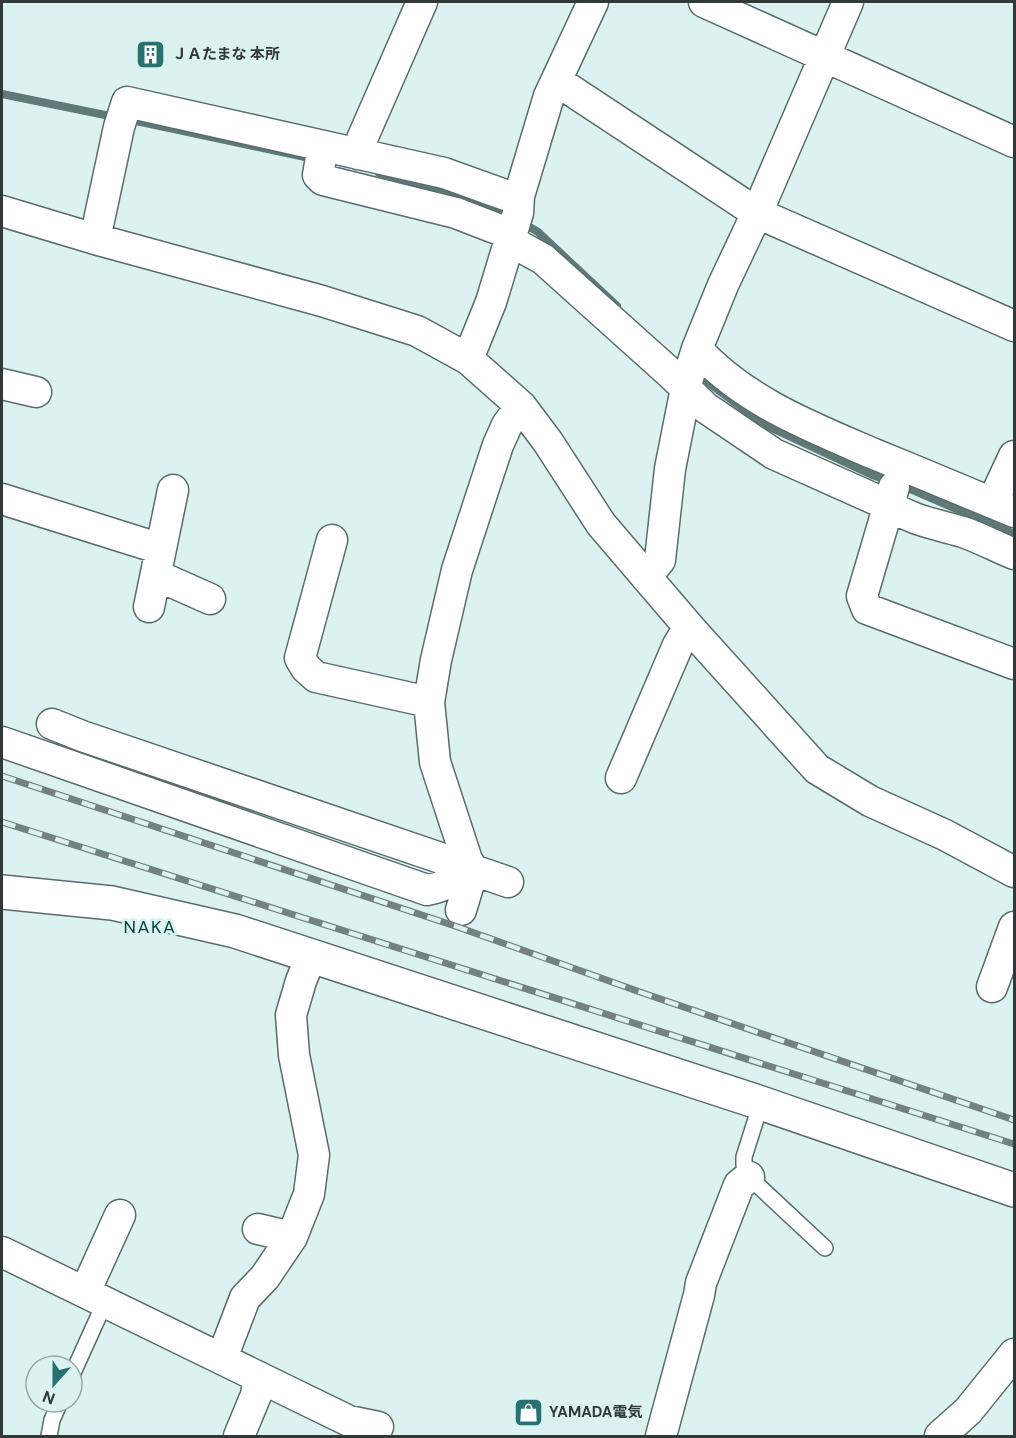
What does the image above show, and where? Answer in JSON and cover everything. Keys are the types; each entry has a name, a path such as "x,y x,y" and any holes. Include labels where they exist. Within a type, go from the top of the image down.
{"street":[{"path":"358,154 362,139 422,2"},
{"path":"468,359 492,302 549,96 593,2"},
{"path":"704,2 1014,142"},
{"path":"646,577 660,560 670,469 691,370 723,285 757,213 848,2"},
{"path":"557,81 757,213 1014,326"},
{"path":"95,239 127,102 321,158 358,154 444,173 505,195 516,218 521,247 543,260 670,373 713,366 748,393 809,426 895,485 906,515 928,524 962,532 1014,554"},
{"path":"321,158 318,175 323,180 456,213 501,230 516,218"},
{"path":"2,211 322,301 417,331 468,359 521,405 601,524 689,627 817,769 870,801 945,835 1014,872"},
{"path":"691,370 706,408 774,454 895,485 1003,508 1014,456"},
{"path":"2,384 36,392"},
{"path":"460,910 466,864 435,762 429,702 436,660 457,570 498,445 507,425 521,405"},
{"path":"895,485 862,596 867,609 1014,664"},
{"path":"149,607 172,490"},
{"path":"2,499 158,562 210,599"},
{"path":"332,540 300,658 306,668 316,677 429,702"},
{"path":"621,778 678,645 689,627"},
{"path":"52,724 466,864 508,882"},
{"path":"2,742 427,890 441,887 449,882 466,864"},
{"path":"2,892 112,903 235,931 761,1102 1014,1190"},
{"path":"992,987 1014,927"},
{"path":"222,1358 245,1298 265,1277 292,1238 309,1194 314,1155 294,1055 291,1015 311,956"},
{"path":"661,1437 699,1296 700,1283 739,1185 749,1177"},
{"path":"95,1297 120,1215"},
{"path":"258,1229 292,1238"},
{"path":"2,1252 349,1422 378,1427"},
{"path":"940,1437 968,1411 1014,1354"},
{"path":"239,1437 256,1395 259,1377"}],"lane":[{"path":"2,211 2,216"},
{"path":"761,1102 744,1157 744,1165 749,1177 825,1248"},
{"path":"78,1354 95,1297"},
{"path":"49,1437 55,1414"}],"waterway":[{"path":"2,94 115,117"},
{"path":"127,119 305,157"},
{"path":"379,173 489,204 509,216"},
{"path":"523,223 538,232 617,306"},
{"path":"697,374 765,425 872,475 890,481"},
{"path":"901,485 1014,534"}],"railway":[{"path":"2,776 455,926 1014,1120"},
{"path":"2,822 1014,1144"}],"place":[{"name":"ＪＡたまな 本所","path":"151,54"},
{"name":"YAMADA電気","path":"528,1412"}],"district":[{"name":"NAKA","path":"150,927"}]}
